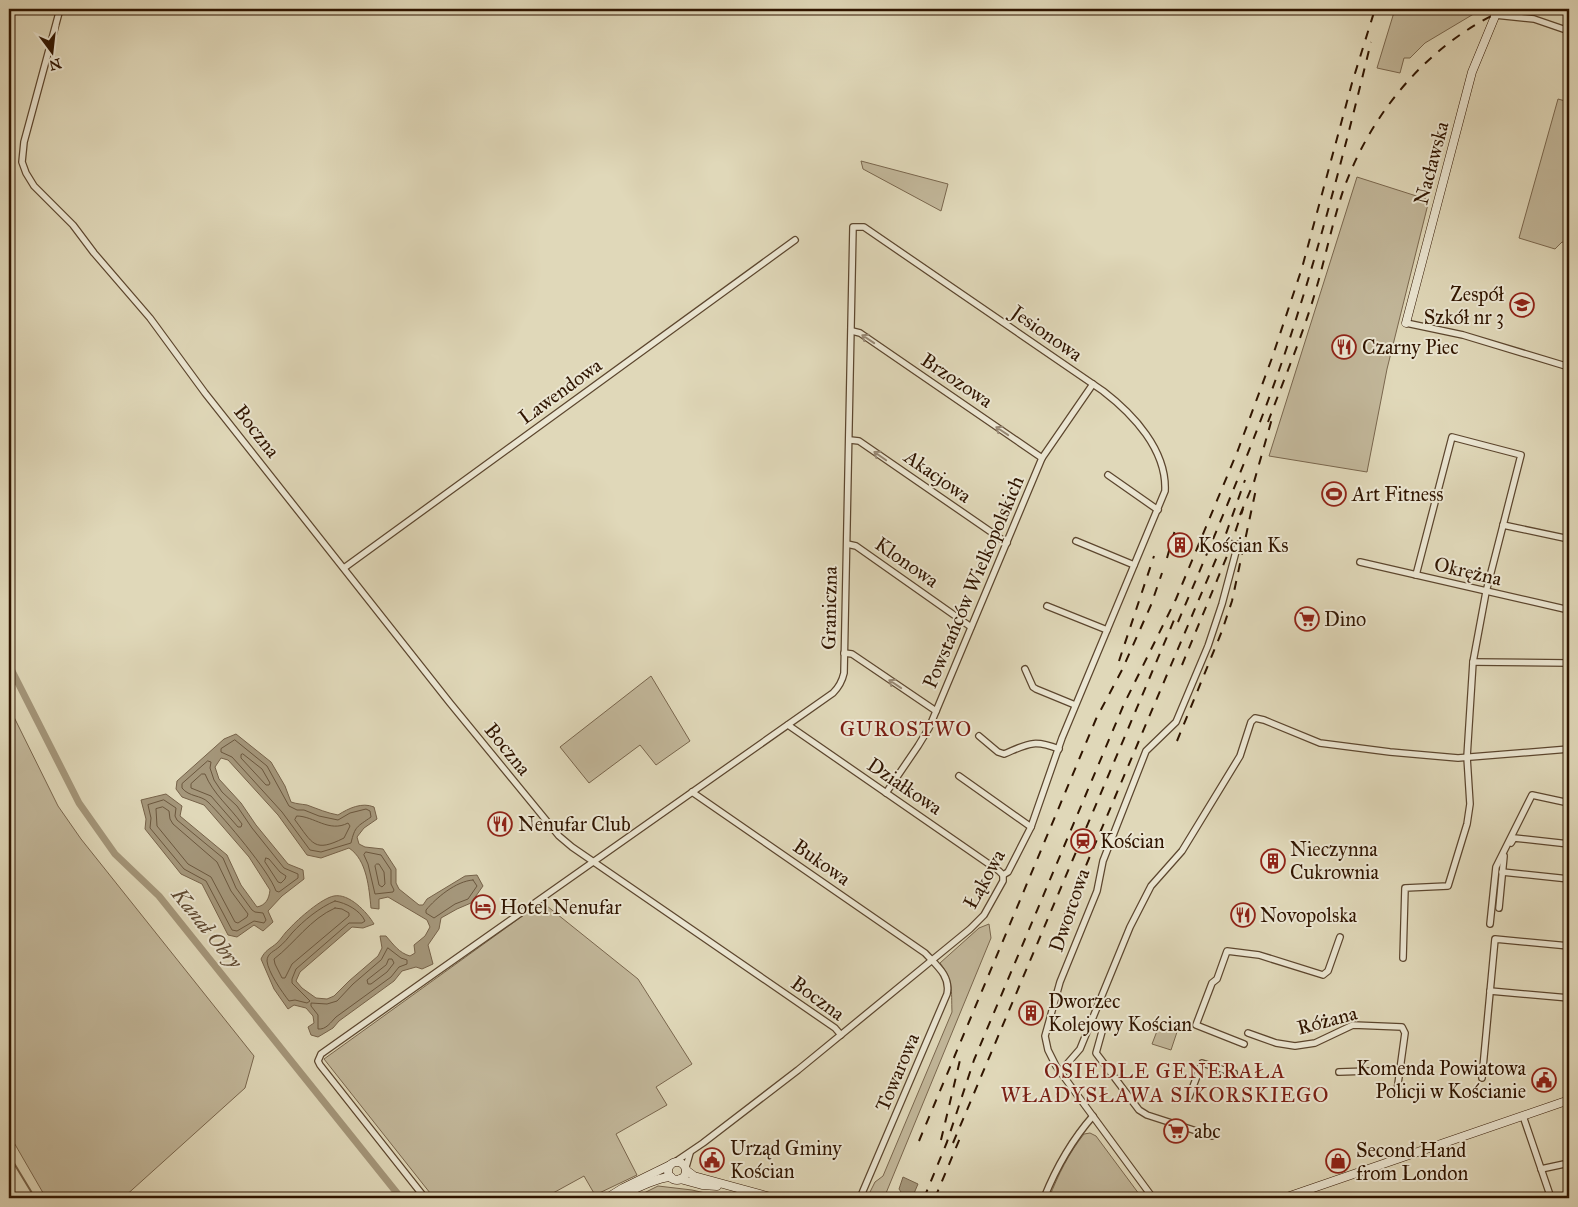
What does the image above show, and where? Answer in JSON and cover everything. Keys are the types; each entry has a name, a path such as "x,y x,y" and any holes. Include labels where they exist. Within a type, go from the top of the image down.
{"street":[{"name":"Boczna","path":"60,9 24,142 22,162 34,186 73,225 94,253 150,318 219,410 450,703 559,836 835,1028 841,1035"},
{"name":"Nacławska","path":"1406,323 1472,72 1497,12 1534,19 1569,31"},
{"name":"Graniczna","path":"425,1198 320,1065 318,1058 321,1054 838,688 844,673 854,227"},
{"name":"Jesionowa","path":"854,227 864,227 1093,384 1132,416 1147,435 1162,469 1165,488 1158,510"},
{"name":"Lawendowa","path":"344,568 795,240"},
{"path":"1406,323 1463,335 1569,367"},
{"name":"Brzozowa","path":"852,331 860,333 1042,458"},
{"name":"Powstańców Wielkopolskich","path":"886,793 918,746 936,711 1042,458 1093,384"},
{"path":"1403,958 1405,888 1448,886 1467,824 1470,804 1467,757 1473,662 1486,592 1521,455 1452,437 1416,575"},
{"name":"Akacjowa","path":"850,440 859,441 1006,543"},
{"path":"1108,475 1158,510"},
{"name":"Łąkowa","path":"608,1198 623,1188 673,1164 690,1152 779,1085 979,921 996,895 1003,881 1003,875 1008,872 1031,827 1075,705 1158,510"},
{"path":"1503,525 1569,539"},
{"path":"1076,541 1134,565"},
{"name":"Klonowa","path":"847,544 856,546 971,627"},
{"name":"Dworcowa","path":"1153,1198 1060,1072 1050,1055 1045,1036 1060,982 1096,891 1102,861 1146,751 1176,722 1208,646 1222,604 1238,544"},
{"name":"Okrężna","path":"1360,562 1569,610"},
{"path":"1047,606 1107,630"},
{"path":"844,654 852,654 936,711"},
{"path":"1473,662 1569,663"},
{"path":"1025,668 1033,687 1075,705"},
{"path":"1060,1072 1080,1050 1130,927 1151,886 1182,851 1240,756 1251,722 1255,718 1320,743 1332,743 1390,752 1458,758 1569,749"},
{"name":"Działkowa","path":"788,725 1003,875"},
{"path":"979,736 998,752 1004,754 1035,742 1059,749"},
{"path":"959,776 1031,827"},
{"name":"Bukowa","path":"692,792 925,953 932,961"},
{"path":"1490,924 1496,867 1532,795 1569,803"},
{"path":"1498,908 1503,858 1514,838 1569,844"},
{"path":"1502,872 1569,879"},
{"path":"1244,1044 1196,1025 1204,1000 1212,983 1217,979 1227,951 1259,955 1323,975 1328,971 1340,937"},
{"path":"1482,1078 1495,939 1569,946"},
{"name":"Towarowa","path":"860,1198 947,994 946,978 932,961"},
{"path":"1490,991 1569,998"},
{"name":"Różana","path":"1248,1033 1276,1043 1295,1046 1315,1043 1353,1026 1402,1027 1405,1032 1397,1091"},
{"path":"1103,1028 1096,1053 1139,1110 1147,1115 1212,1136"},
{"path":"1190,1097 1202,1062 1234,1073"},
{"path":"1339,1072 1400,1070"},
{"path":"1284,1198 1569,1100"},
{"path":"1044,1198 1067,1150 1093,1116"},
{"path":"1523,1116 1552,1198"},
{"path":"680,1180 685,1176 690,1152"},
{"path":"726,1186 702,1185 680,1180 671,1177 668,1171 673,1164 681,1162 694,1176 774,1198"},
{"path":"1541,1169 1569,1163"},
{"name":"Łąkowa","path":"608,1198 626,1194 653,1181 671,1177"},
{"path":"1307,1190 1310,1198"}],"shaded area":[{"path":"1395,9 1482,9 1425,43 1410,58 1404,58 1400,73 1377,68"},
{"path":"1558,99 1569,102 1569,244 1562,242 1555,249 1519,238"},
{"path":"861,161 948,184 941,211 863,169"},
{"path":"1357,177 1429,200 1387,369 1367,472 1269,456"},
{"path":"651,676 690,741 656,765 640,745 589,783 560,747"},
{"path":"9,707 58,806 81,839 254,1056 245,1088 123,1198 46,1198 9,1134"},
{"path":"542,902 638,979 692,1064 656,1087 667,1105 616,1134 637,1175 595,1195 584,1176 544,1198 434,1198 324,1059"},
{"path":"989,924 991,938 884,1198 867,1198 875,1182 883,1176 952,1012 950,981 940,963 979,928"},
{"path":"1159,1026 1177,1032 1171,1050 1152,1044"},
{"path":"1090,1133 1096,1136 1142,1198 1049,1198 1073,1149 1084,1134"},
{"path":"658,1186 692,1190 727,1198 634,1198"}],"water":[{"path":"236,734 271,762 285,786 291,802 338,815 356,806 374,807 377,819 364,828 357,837 359,844 365,847 383,849 396,869 396,883 399,889 419,905 423,905 427,899 465,876 477,875 483,886 471,903 441,918 439,929 428,945 433,964 422,969 416,967 402,971 394,981 339,1021 333,1028 318,1037 311,1035 308,1027 314,1023 313,1016 306,1008 294,1005 288,1009 274,989 261,959 294,924 310,909 323,901 334,896 340,896 346,897 357,904 374,924 363,928 352,927 300,972 296,981 302,988 316,998 327,999 334,996 378,956 382,948 380,936 386,936 399,950 410,956 415,953 414,945 425,936 430,927 427,920 388,897 379,899 379,909 371,908 366,875 355,853 349,848 321,858 307,855 278,815 228,760 221,758 215,767 219,779 241,803 256,825 288,864 303,870 304,879 282,896 268,911 273,922 263,931 254,925 237,937 228,935 202,884 181,874 145,829 146,819 141,800 166,794 182,806 180,816 227,855 241,885 257,907 263,905 268,899 270,890 249,857 204,805 182,797 176,789 177,781 224,739"},
{"path":"903,1177 918,1184 912,1198 903,1198 899,1189"}],"waterway":[{"name":"Kanał Obry","path":"9,665 79,803 115,854 159,896 401,1198"},
{"path":"9,1155 35,1198"}],"railway":[{"path":"924,1198 947,1142 974,1060 1124,704 1176,599 1238,450 1272,358 1302,268 1352,83 1375,9"},
{"path":"1268,422 1310,309 1343,191 1369,134 1406,83 1428,61 1478,23 1506,9"},
{"path":"1178,622 1246,458 1283,359 1308,281 1330,202 1371,42"},
{"path":"1240,515 1254,482 1273,415"},
{"path":"1065,915 1222,545 1245,480"},
{"path":"1177,741 1222,631 1232,601 1256,489"},
{"path":"1182,665 1227,556 1243,509"},
{"path":"1167,558 1175,530"},
{"path":"1119,661 1154,556"},
{"path":"919,1141 1096,719 1122,670 1151,605 1162,573"},
{"path":"953,1143 1177,613"},
{"path":"941,1140 960,1060"},
{"path":"935,1198 960,1138"}],"place":[{"name":"Zespół Szkół nr 3","path":"1522,305"},
{"name":"Czarny Piec","path":"1344,347"},
{"name":"Art Fitness","path":"1334,494"},
{"name":"Kościan Ks","path":"1180,545"},
{"name":"Dino","path":"1307,619"},
{"name":"Nenufar Club","path":"500,824"},
{"name":"Kościan","path":"1083,841"},
{"name":"Nieczynna Cukrownia","path":"1273,861"},
{"name":"Hotel Nenufar","path":"483,907"},
{"name":"Novopolska","path":"1243,915"},
{"name":"Dworzec Kolejowy Kościan","path":"1031,1013"},
{"name":"Komenda Powiatowa Policji w Kościanie","path":"1544,1080"},
{"name":"abc","path":"1176,1131"},
{"name":"Urząd Gminy Kościan","path":"712,1160"},
{"name":"Second Hand from London","path":"1338,1161"}],"district":[{"name":"GUROSTWO","path":"906,729"},
{"name":"OSIEDLE GENERAŁA WŁADYSŁAWA SIKORSKIEGO","path":"1165,1083"}]}
